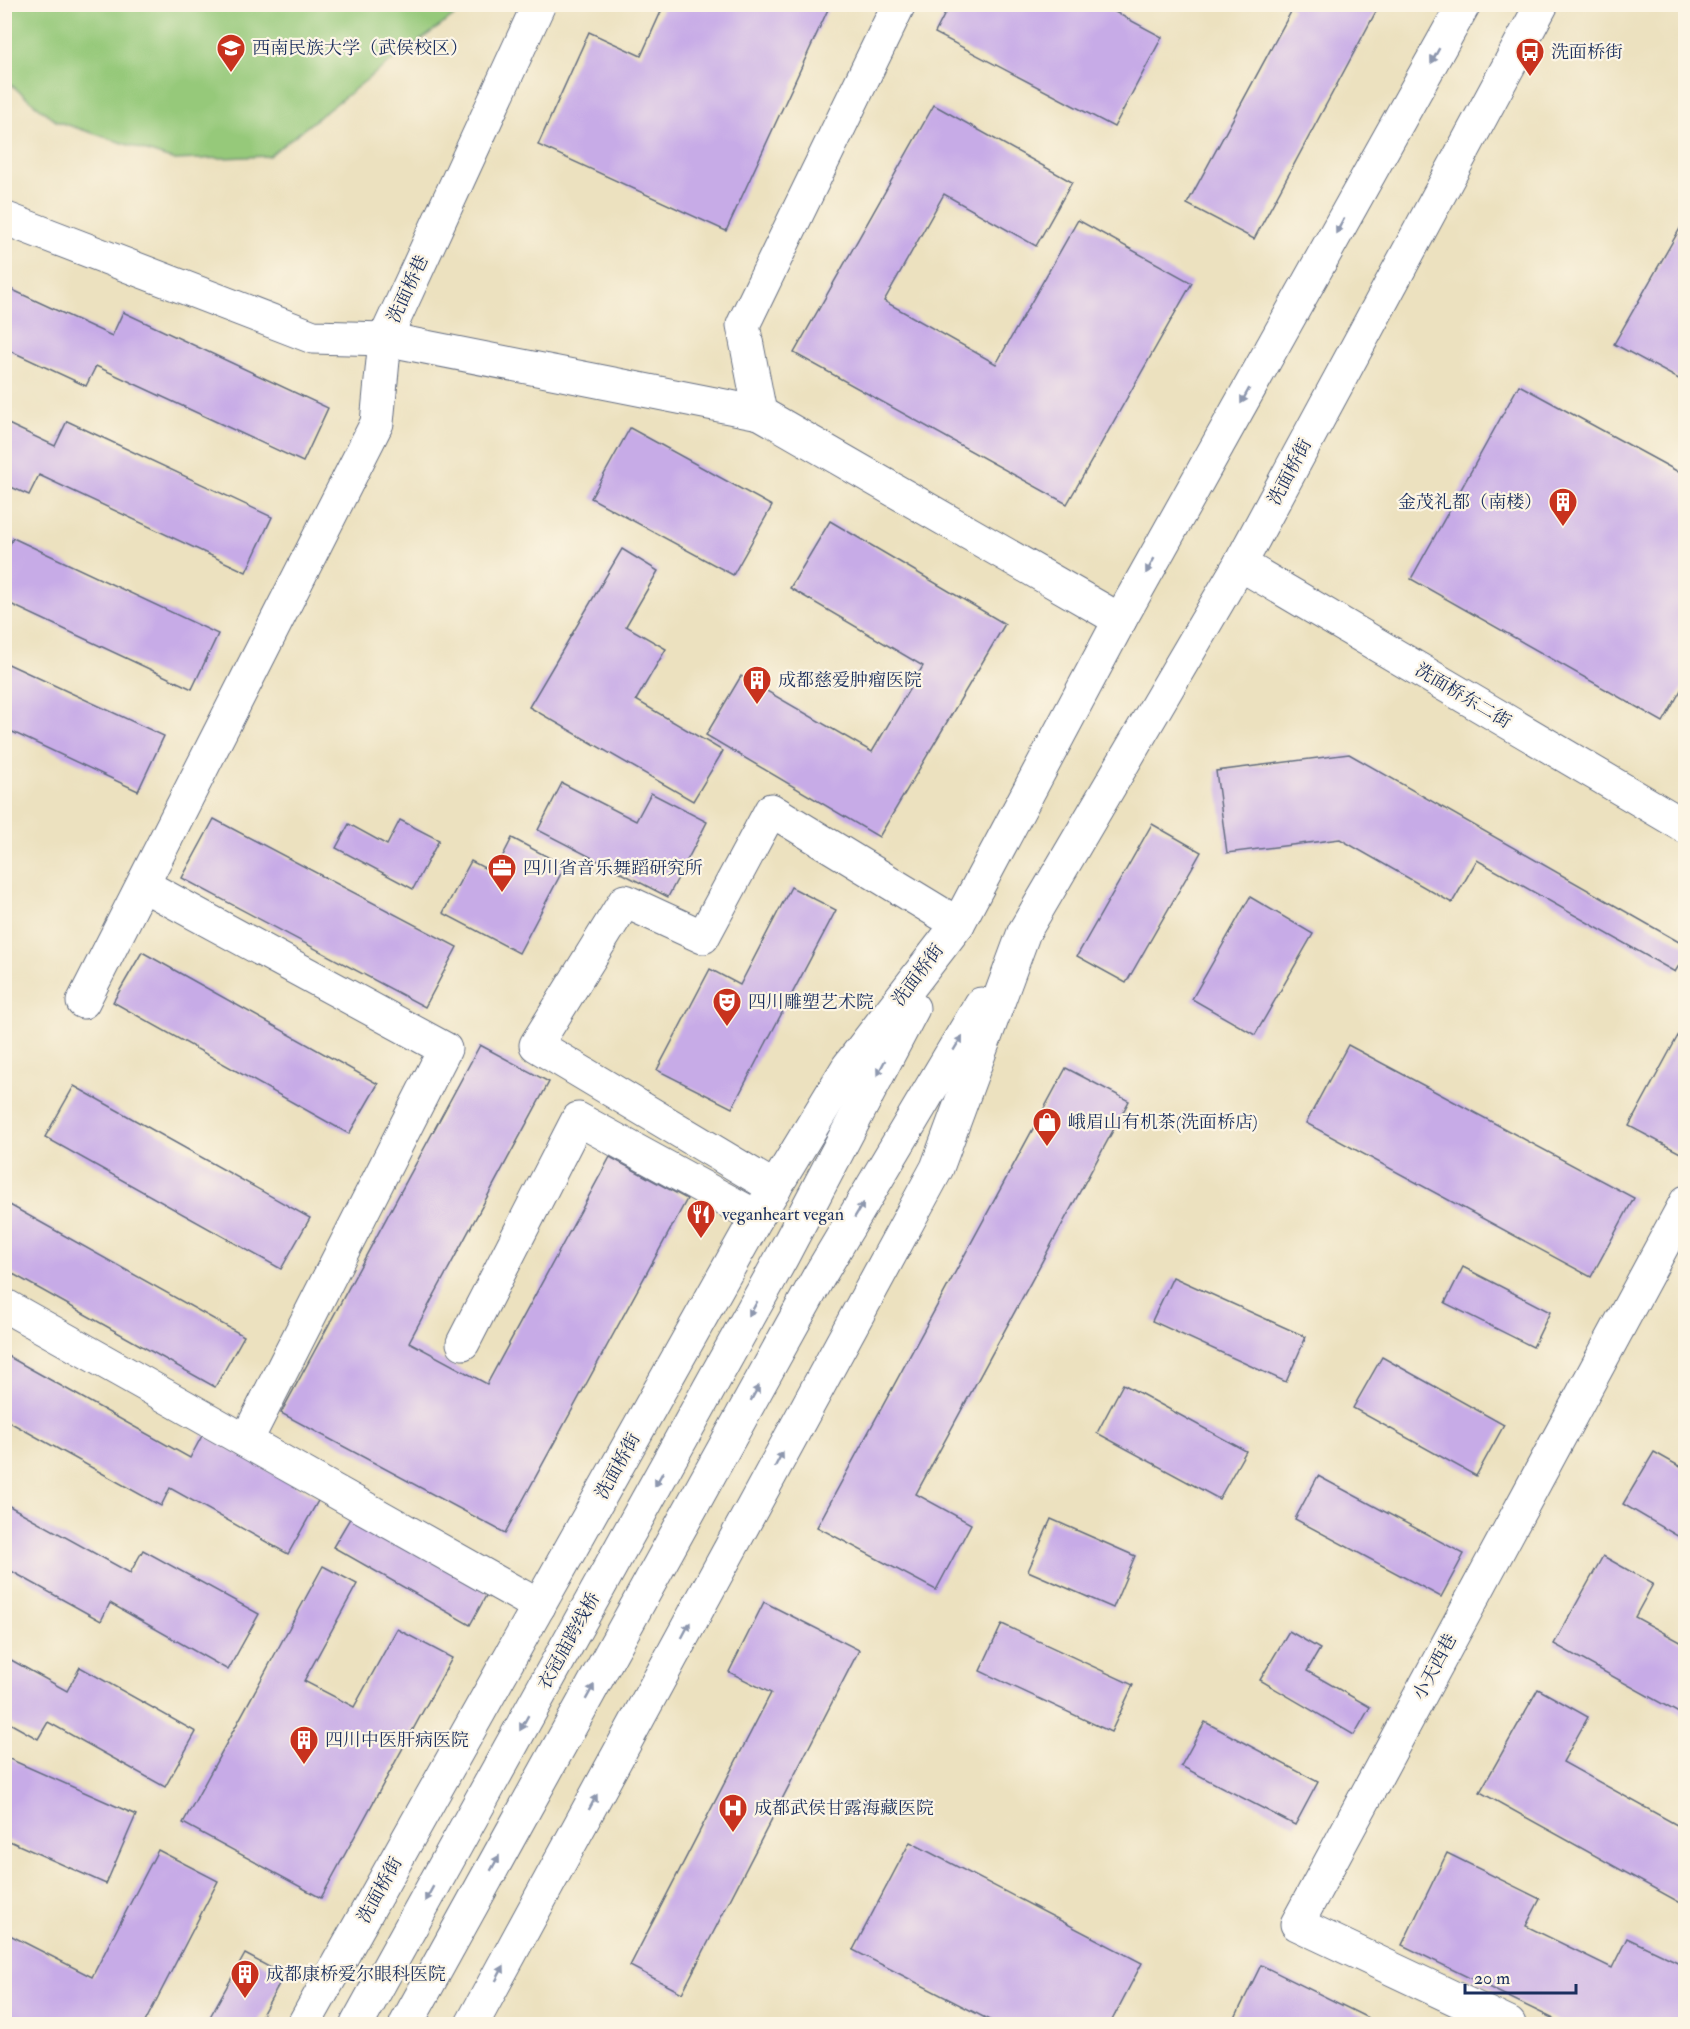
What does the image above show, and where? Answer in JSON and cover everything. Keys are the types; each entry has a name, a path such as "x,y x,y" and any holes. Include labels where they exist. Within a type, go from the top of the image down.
{"main road":[{"name":"洗面桥巷","path":"4,218 313,337 385,339 539,4"},
{"path":"760,413 743,326 899,4"},
{"name":"洗面桥街","path":"782,1257 1120,620 1464,4"},
{"name":"洗面桥街","path":"406,2025 818,1278 1240,564 1542,4"},
{"path":"83,1002 377,423 385,339 760,413 1120,620"},
{"name":"洗面桥东二街","path":"1240,564 1686,827"},
{"path":"775,1188 536,1045 625,901 703,937 771,810 958,924"},
{"path":"143,885 446,1049 246,1441"},
{"name":"洗面桥街","path":"304,2025 757,1217 848,1067 958,924"},
{"name":"洗面桥街","path":"472,2025 937,1168 1024,932"},
{"path":"463,1343 578,1119 757,1217"},
{"name":"小天西巷","path":"1509,2025 1469,2016 1297,1924 1686,1202"},
{"name":"衣冠庙跨线桥","path":"357,2025 782,1257"},
{"path":"4,1305 539,1606"}],"green space":[{"path":"4,5 469,5 374,74 269,156 174,160 56,121 5,80"}],"building":[{"path":"950,4 1100,4 1162,37 1114,127 935,33"},
{"path":"1286,4 1380,4 1254,239 1187,204 1293,8"},
{"path":"664,5 830,5 726,231 538,145 589,32 641,56"},
{"path":"934,105 1072,182 1036,246 944,194 884,301 996,364 1078,220 1192,283 1067,504 794,353"},
{"path":"1686,218 1686,383 1614,344"},
{"path":"4,286 112,336 123,312 328,408 303,462 96,366 86,386 4,348"},
{"name":"金茂礼都（南楼）","path":"1519,385 1686,476 1686,681 1663,722 1411,579"},
{"path":"67,421 272,517 246,572 39,475 29,495 4,484 4,422 55,446"},
{"path":"630,428 772,506 733,575 591,498"},
{"name":"成都慈爱肿瘤医院","path":"830,521 1005,624 879,837 706,735 741,676 872,752 923,666 790,588"},
{"path":"13,538 218,634 192,689 4,601 4,556"},
{"path":"622,549 658,571 626,626 666,649 636,700 723,751 693,801 529,707"},
{"path":"4,662 164,736 138,791 4,728"},
{"path":"1349,754 1686,946 1686,954 1675,972 1477,860 1452,903 1340,839 1227,853 1216,771"},
{"path":"562,783 636,821 651,793 707,822 668,897 538,830"},
{"path":"214,819 457,947 425,1007 182,878"},
{"path":"400,820 439,840 413,889 336,848 349,824 387,845"},
{"path":"1152,824 1201,852 1126,983 1077,956"},
{"name":"四川省音乐舞蹈研究所","path":"512,838 565,866 519,953 443,913 471,861 494,873"},
{"name":"四川雕塑艺术院","path":"791,887 836,910 732,1108 657,1070 710,969 740,985"},
{"path":"1250,897 1313,934 1255,1035 1192,999"},
{"path":"142,952 378,1084 349,1134 113,1002"},
{"path":"1686,1021 1686,1156 1629,1126"},
{"path":"480,1045 549,1082 409,1342 487,1384 610,1157 687,1199 505,1533 281,1413"},
{"path":"1348,1045 1634,1198 1591,1277 1306,1123"},
{"path":"1066,1068 1129,1101 916,1494 971,1524 936,1590 817,1527"},
{"path":"74,1086 310,1218 281,1269 45,1137"},
{"path":"8,1204 244,1336 215,1387 4,1269 4,1210"},
{"path":"1463,1267 1550,1312 1533,1347 1445,1303"},
{"path":"1173,1277 1306,1337 1286,1382 1152,1321"},
{"path":"4,1354 190,1458 203,1434 319,1499 288,1554 170,1488 161,1506 4,1419"},
{"path":"1382,1357 1504,1425 1476,1476 1353,1408"},
{"path":"1123,1384 1246,1451 1219,1499 1097,1433"},
{"path":"1654,1452 1686,1470 1686,1541 1623,1504"},
{"path":"1318,1476 1464,1554 1441,1597 1295,1519"},
{"path":"4,1503 130,1573 143,1550 259,1614 228,1670 110,1603 101,1621 4,1567"},
{"path":"352,1515 488,1592 470,1625 333,1547"},
{"path":"1051,1519 1135,1556 1113,1608 1028,1571"},
{"path":"1603,1556 1653,1584 1635,1617 1686,1645 1686,1717 1554,1644"},
{"name":"四川中医肝病医院","path":"323,1566 357,1584 304,1681 354,1707 397,1629 452,1658 321,1898 183,1823"},
{"path":"764,1602 859,1650 682,1993 630,1966 771,1693 729,1672"},
{"path":"1002,1624 1133,1685 1111,1732 980,1671"},
{"path":"1289,1631 1320,1649 1307,1671 1370,1707 1354,1735 1260,1680"},
{"path":"4,1656 67,1691 80,1667 196,1732 165,1787 48,1722 38,1739 4,1720"},
{"path":"1538,1689 1588,1717 1563,1762 1686,1830 1686,1906 1480,1792"},
{"path":"1205,1722 1318,1782 1295,1825 1181,1766"},
{"path":"5,1757 136,1815 106,1884 5,1839"},
{"path":"910,1842 1142,1963 1110,2024 997,2024 853,1950"},
{"path":"158,1850 218,1881 144,2024 9,2024 4,2022 4,1932 92,1977"},
{"path":"1447,1853 1540,1899 1526,1926 1612,1968 1627,1938 1686,1966 1686,2024 1564,2024 1402,1945"},
{"name":"成都康桥爱尔眼科医院","path":"245,1954 284,1975 257,2024 206,2024"},
{"path":"1261,1965 1380,2024 1232,2024"}],"place":[{"name":"西南民族大学（武侯校区）","path":"231,74"},
{"name":"洗面桥街","path":"1530,78"},
{"name":"金茂礼都（南楼）","path":"1563,528"},
{"name":"成都慈爱肿瘤医院","path":"757,706"},
{"name":"四川省音乐舞蹈研究所","path":"502,894"},
{"name":"四川雕塑艺术院","path":"727,1028"},
{"name":"峨眉山有机茶(洗面桥店)","path":"1047,1148"},
{"name":"veganheart vegan","path":"701,1240"},
{"name":"四川中医肝病医院","path":"304,1766"},
{"name":"成都武侯甘露海藏医院","path":"733,1834"},
{"name":"成都康桥爱尔眼科医院","path":"245,2000"}]}
